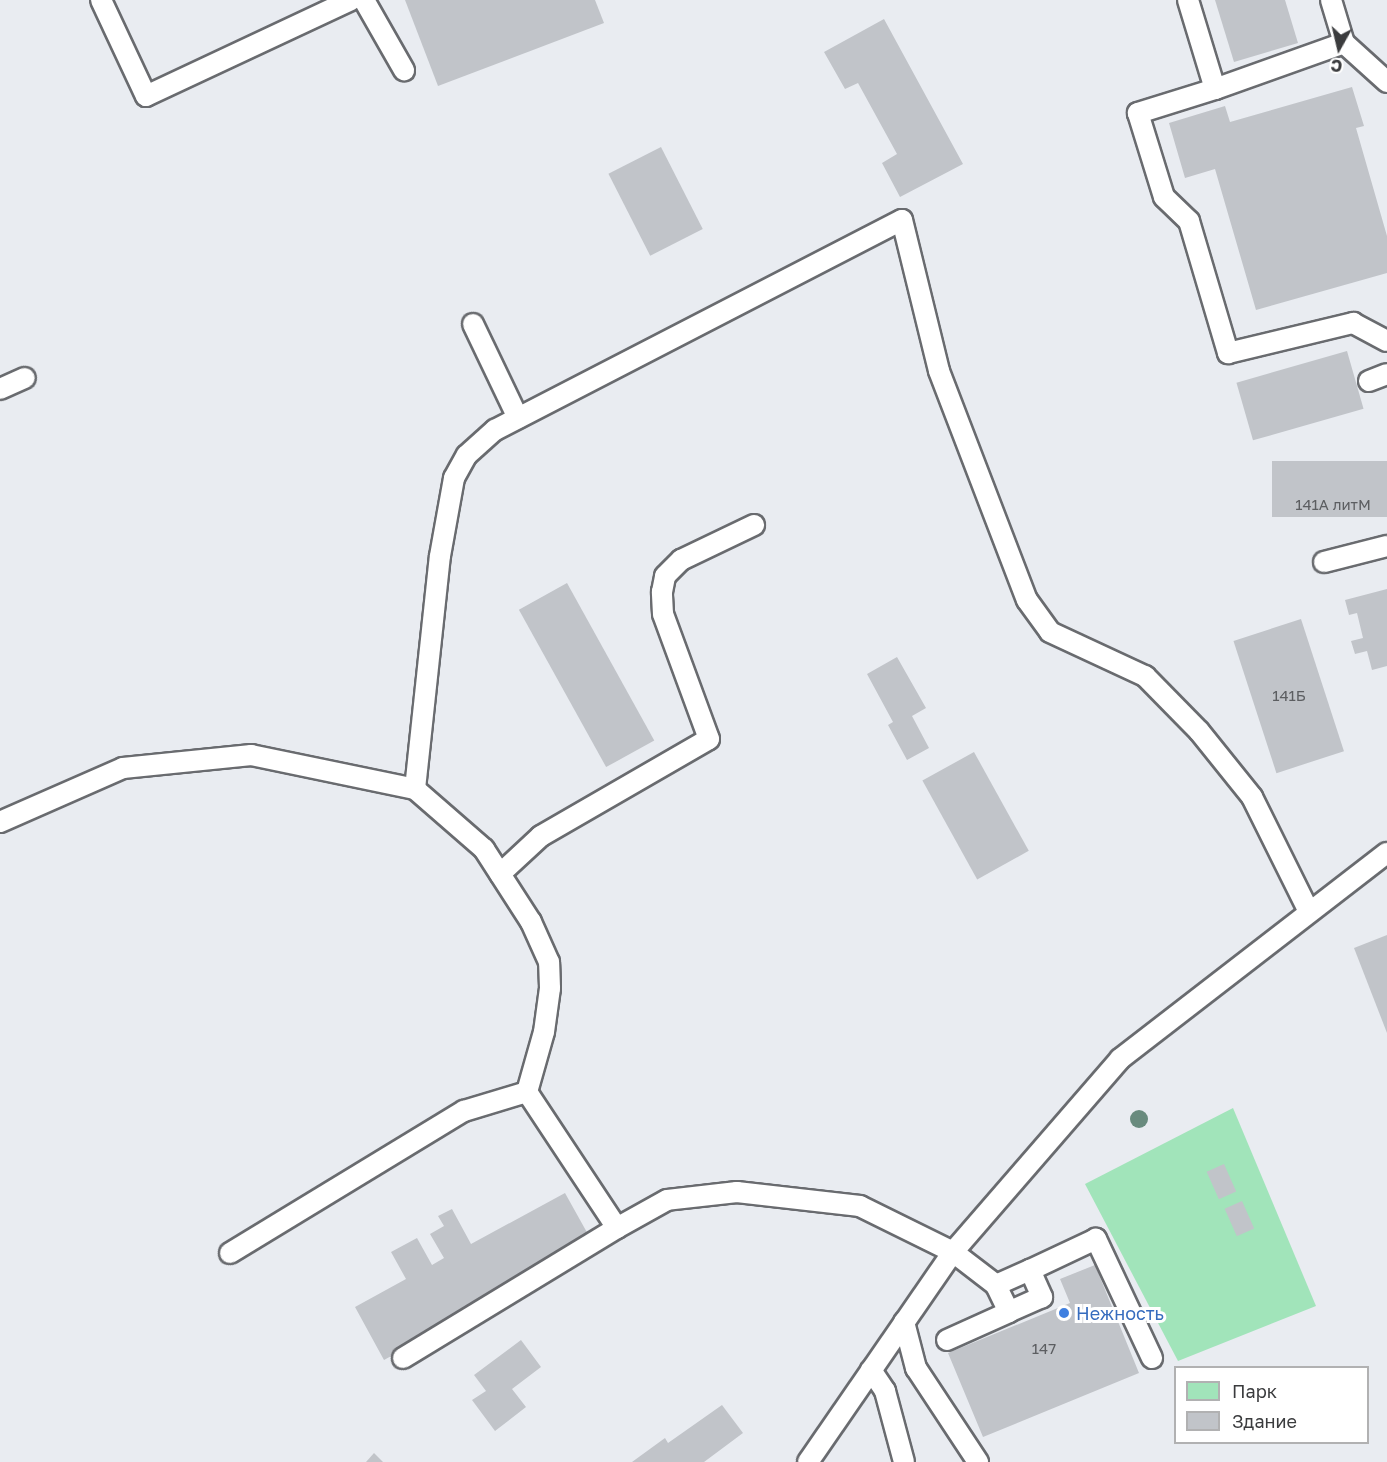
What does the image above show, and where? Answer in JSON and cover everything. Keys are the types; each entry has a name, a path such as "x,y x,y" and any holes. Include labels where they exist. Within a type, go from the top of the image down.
{"lane":[{"path":"101,0 146,96 351,0"},
{"path":"364,0 404,70"},
{"path":"1188,0 1215,89"},
{"path":"1331,0 1344,43 1387,82"},
{"path":"1344,43 1215,89 1138,113 1164,197 1189,221 1228,353 1353,323 1387,341"},
{"path":"415,789 440,556 454,478 467,455 495,430 902,220 939,371 1027,600 1050,632 1145,676 1199,731 1252,797 1310,912"},
{"path":"473,324 518,418"},
{"path":"0,389 25,378"},
{"path":"500,874 541,836 708,739 663,614 662,592 665,576 681,560 754,525"},
{"path":"1324,562 1387,546"},
{"path":"0,822 123,768 251,755 415,789 484,849 531,922 549,962 544,1032 527,1092 617,1228"},
{"path":"807,1462 953,1252 1120,1059 1387,853"},
{"path":"230,1253 464,1111 527,1092"},
{"path":"403,1358 667,1200 737,1192 777,1194 860,1206 953,1252 996,1285 1009,1312"},
{"path":"996,1285 1096,1239 1152,1358"},
{"path":"947,1340 1042,1297 1030,1270"},
{"path":"904,1322 916,1368 978,1462"},
{"path":"871,1370 885,1391 904,1462"}],"green space":[{"path":"1233,1108 1316,1306 1178,1361 1085,1184"}],"building":[{"path":"405,0 595,0 604,23 438,86"},
{"path":"1215,0 1285,0 1298,43 1234,62"},
{"path":"884,19 963,164 900,197 882,163 897,154 858,83 845,89 824,52"},
{"path":"1352,87 1364,126 1356,128 1387,236 1387,273 1256,310 1215,169 1185,178 1169,123 1225,106 1230,122"},
{"path":"661,147 703,229 650,256 608,174"},
{"path":"1347,351 1364,409 1253,440 1236,383"},
{"path":"1272,461 1387,461 1387,517 1272,517"},
{"path":"567,583 654,740 606,767 519,610"},
{"path":"1387,589 1387,666 1372,670 1367,651 1355,654 1351,641 1363,638 1357,613 1349,615 1345,600"},
{"path":"1301,619 1344,751 1276,773 1233,641"},
{"path":"897,657 926,708 912,716 929,748 907,760 888,725 893,722 867,674"},
{"path":"974,752 1029,851 977,879 922,781"},
{"path":"1387,935 1387,1033 1354,948"},
{"path":"1224,1164 1236,1191 1219,1199 1207,1172"},
{"path":"565,1193 594,1245 384,1360 355,1307 406,1279 391,1252 417,1238 432,1265 444,1258 430,1234 444,1226 438,1216 452,1209 471,1244"},
{"path":"1242,1201 1254,1228 1237,1236 1225,1209"},
{"path":"1095,1265 1139,1373 983,1437 948,1353 1070,1303 1060,1279"},
{"path":"521,1340 541,1367 512,1389 526,1407 495,1431 472,1400 486,1391 474,1375"},
{"path":"722,1405 743,1433 704,1462 632,1462 665,1438 668,1443"},
{"path":"374,1453 383,1462 366,1462"}],"place":[{"name":"Нежность","path":"1064,1313"}]}
